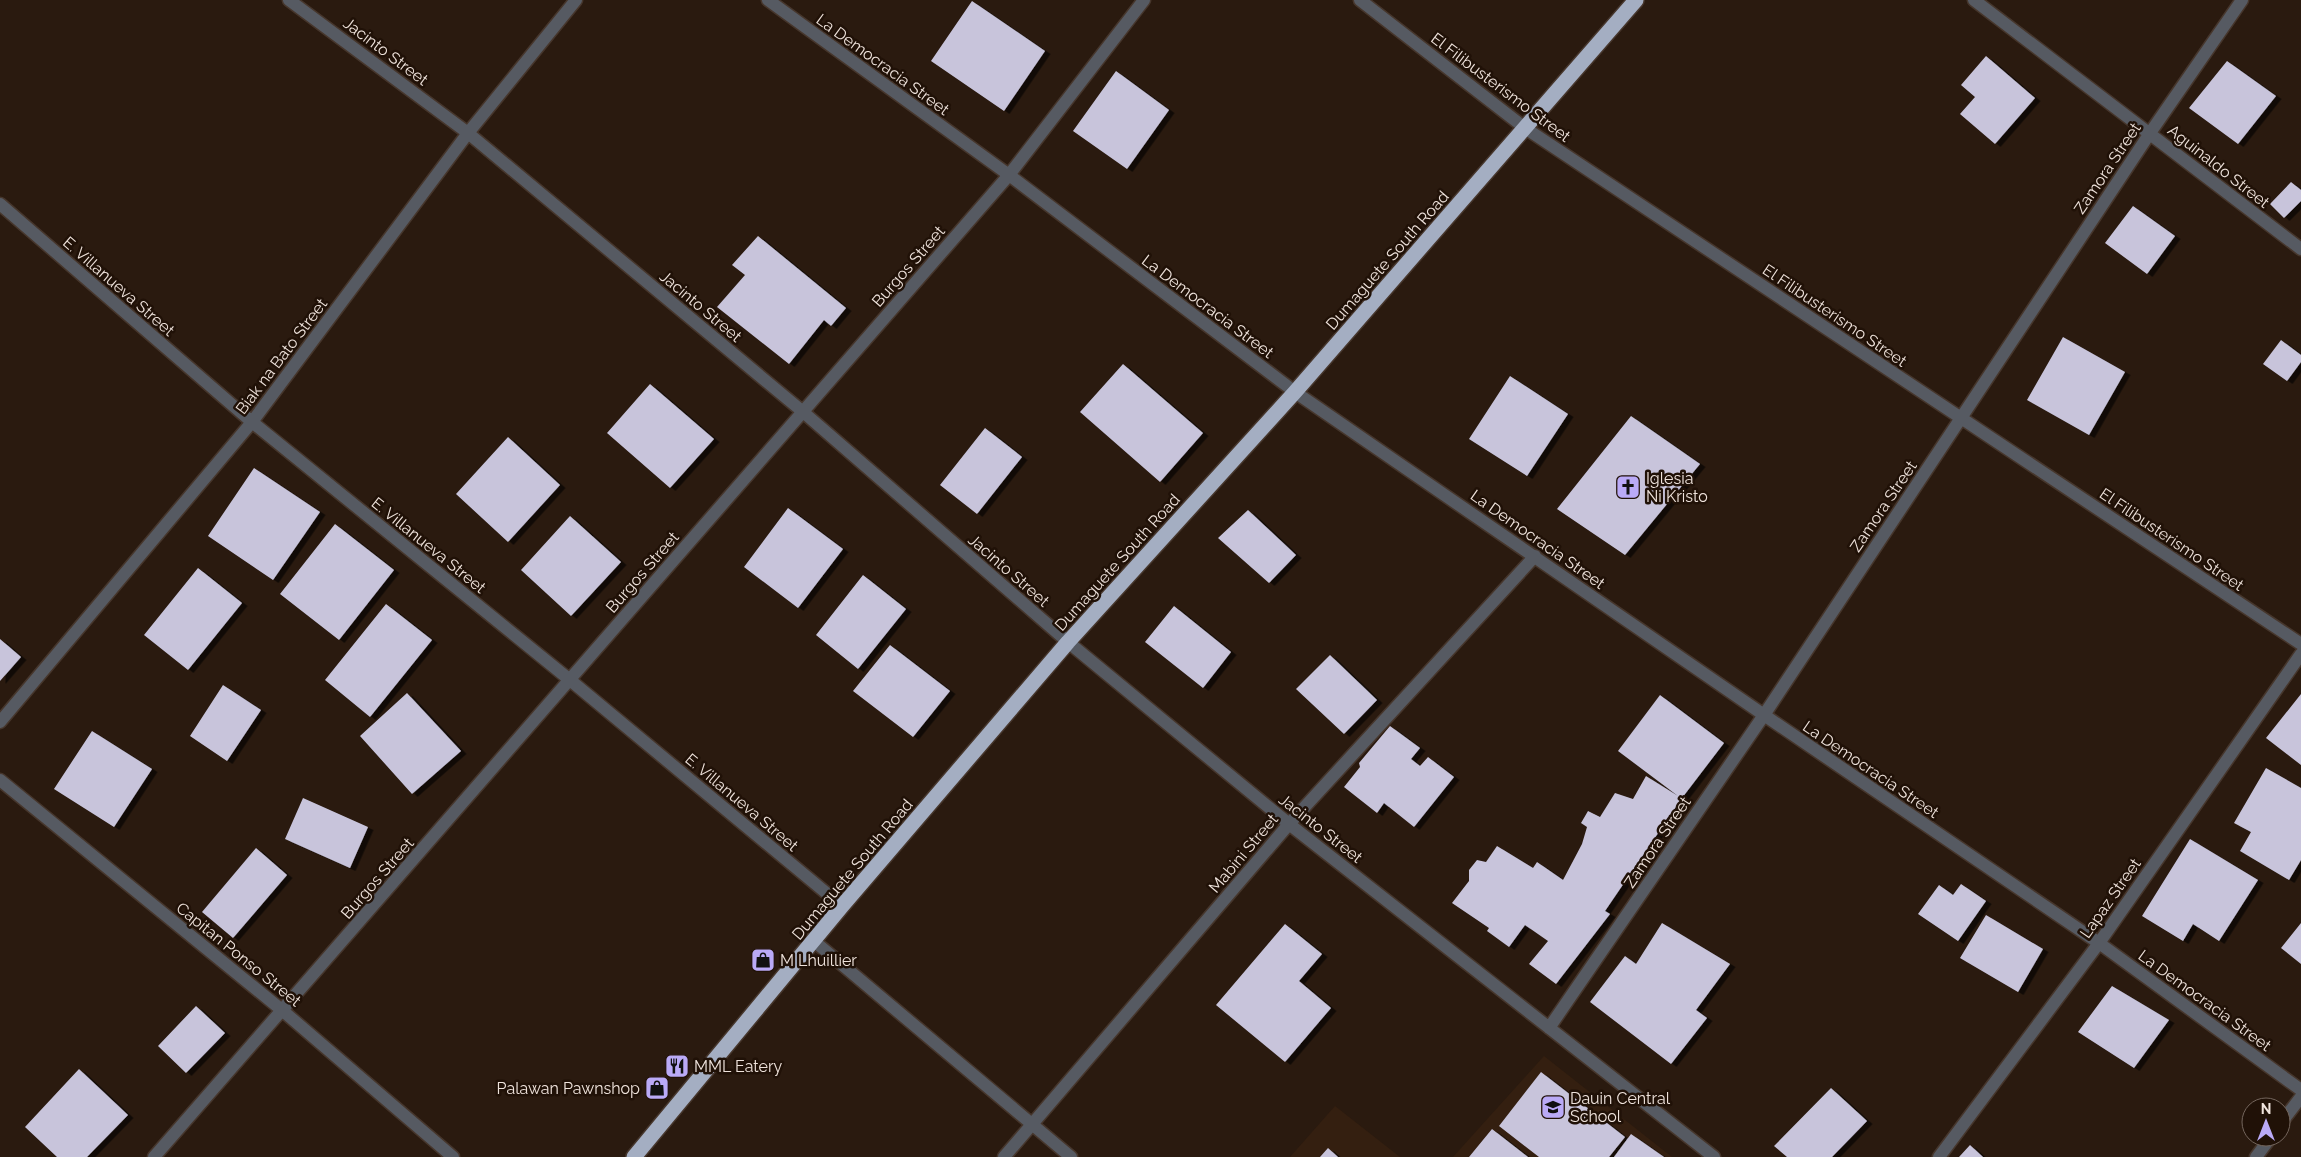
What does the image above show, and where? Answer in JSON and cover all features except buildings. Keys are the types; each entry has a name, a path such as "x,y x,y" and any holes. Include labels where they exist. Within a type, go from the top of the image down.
{"highway":[{"name":"Dumaguete South Road","path":"634,1157 842,906 1068,642 1295,392 1636,0"}],"street":[{"name":"Jacinto Street","path":"289,0 468,133 802,411 1068,642 1289,824 1714,1157"},
{"name":"Biak na Bato Street","path":"0,722 252,422 468,133 576,0"},
{"name":"La Democracia Street","path":"768,0 1009,175 1295,392 2098,943 2301,1090"},
{"name":"Burgos Street","path":"154,1157 284,1011 802,411 1009,175 1144,0"},
{"name":"El Filibusterismo Street","path":"1360,0 1525,128 2301,644"},
{"name":"Aguinaldo Street","path":"1974,0 2301,249"},
{"name":"Zamora Street","path":"1550,1028 1764,715 2150,133 2242,0"},
{"name":"E. Villanueva Street","path":"0,204 252,422 570,680 842,906"},
{"name":"Mabini Street","path":"1004,1157 1289,824 1535,556"},
{"name":"Lapaz Street","path":"1939,1157 2098,943 2301,654"},
{"name":"Capitan Ponso Street","path":"0,780 284,1011 453,1157"},
{"path":"814,941 1071,1157"},
{"path":"2291,1110 2301,1097"}],"shaded area":[{"name":"Dauin Central School","path":"1544,1056 1672,1157 1453,1157"},
{"path":"1335,1106 1400,1157 1290,1157"}],"place":[{"name":"Iglesia Ni Kristo","path":"1628,487"},
{"name":"M Lhuillier","path":"763,960"},
{"name":"MML Eatery","path":"677,1066"},
{"name":"Palawan Pawnshop","path":"657,1088"},
{"name":"Dauin Central School","path":"1553,1107"}]}
